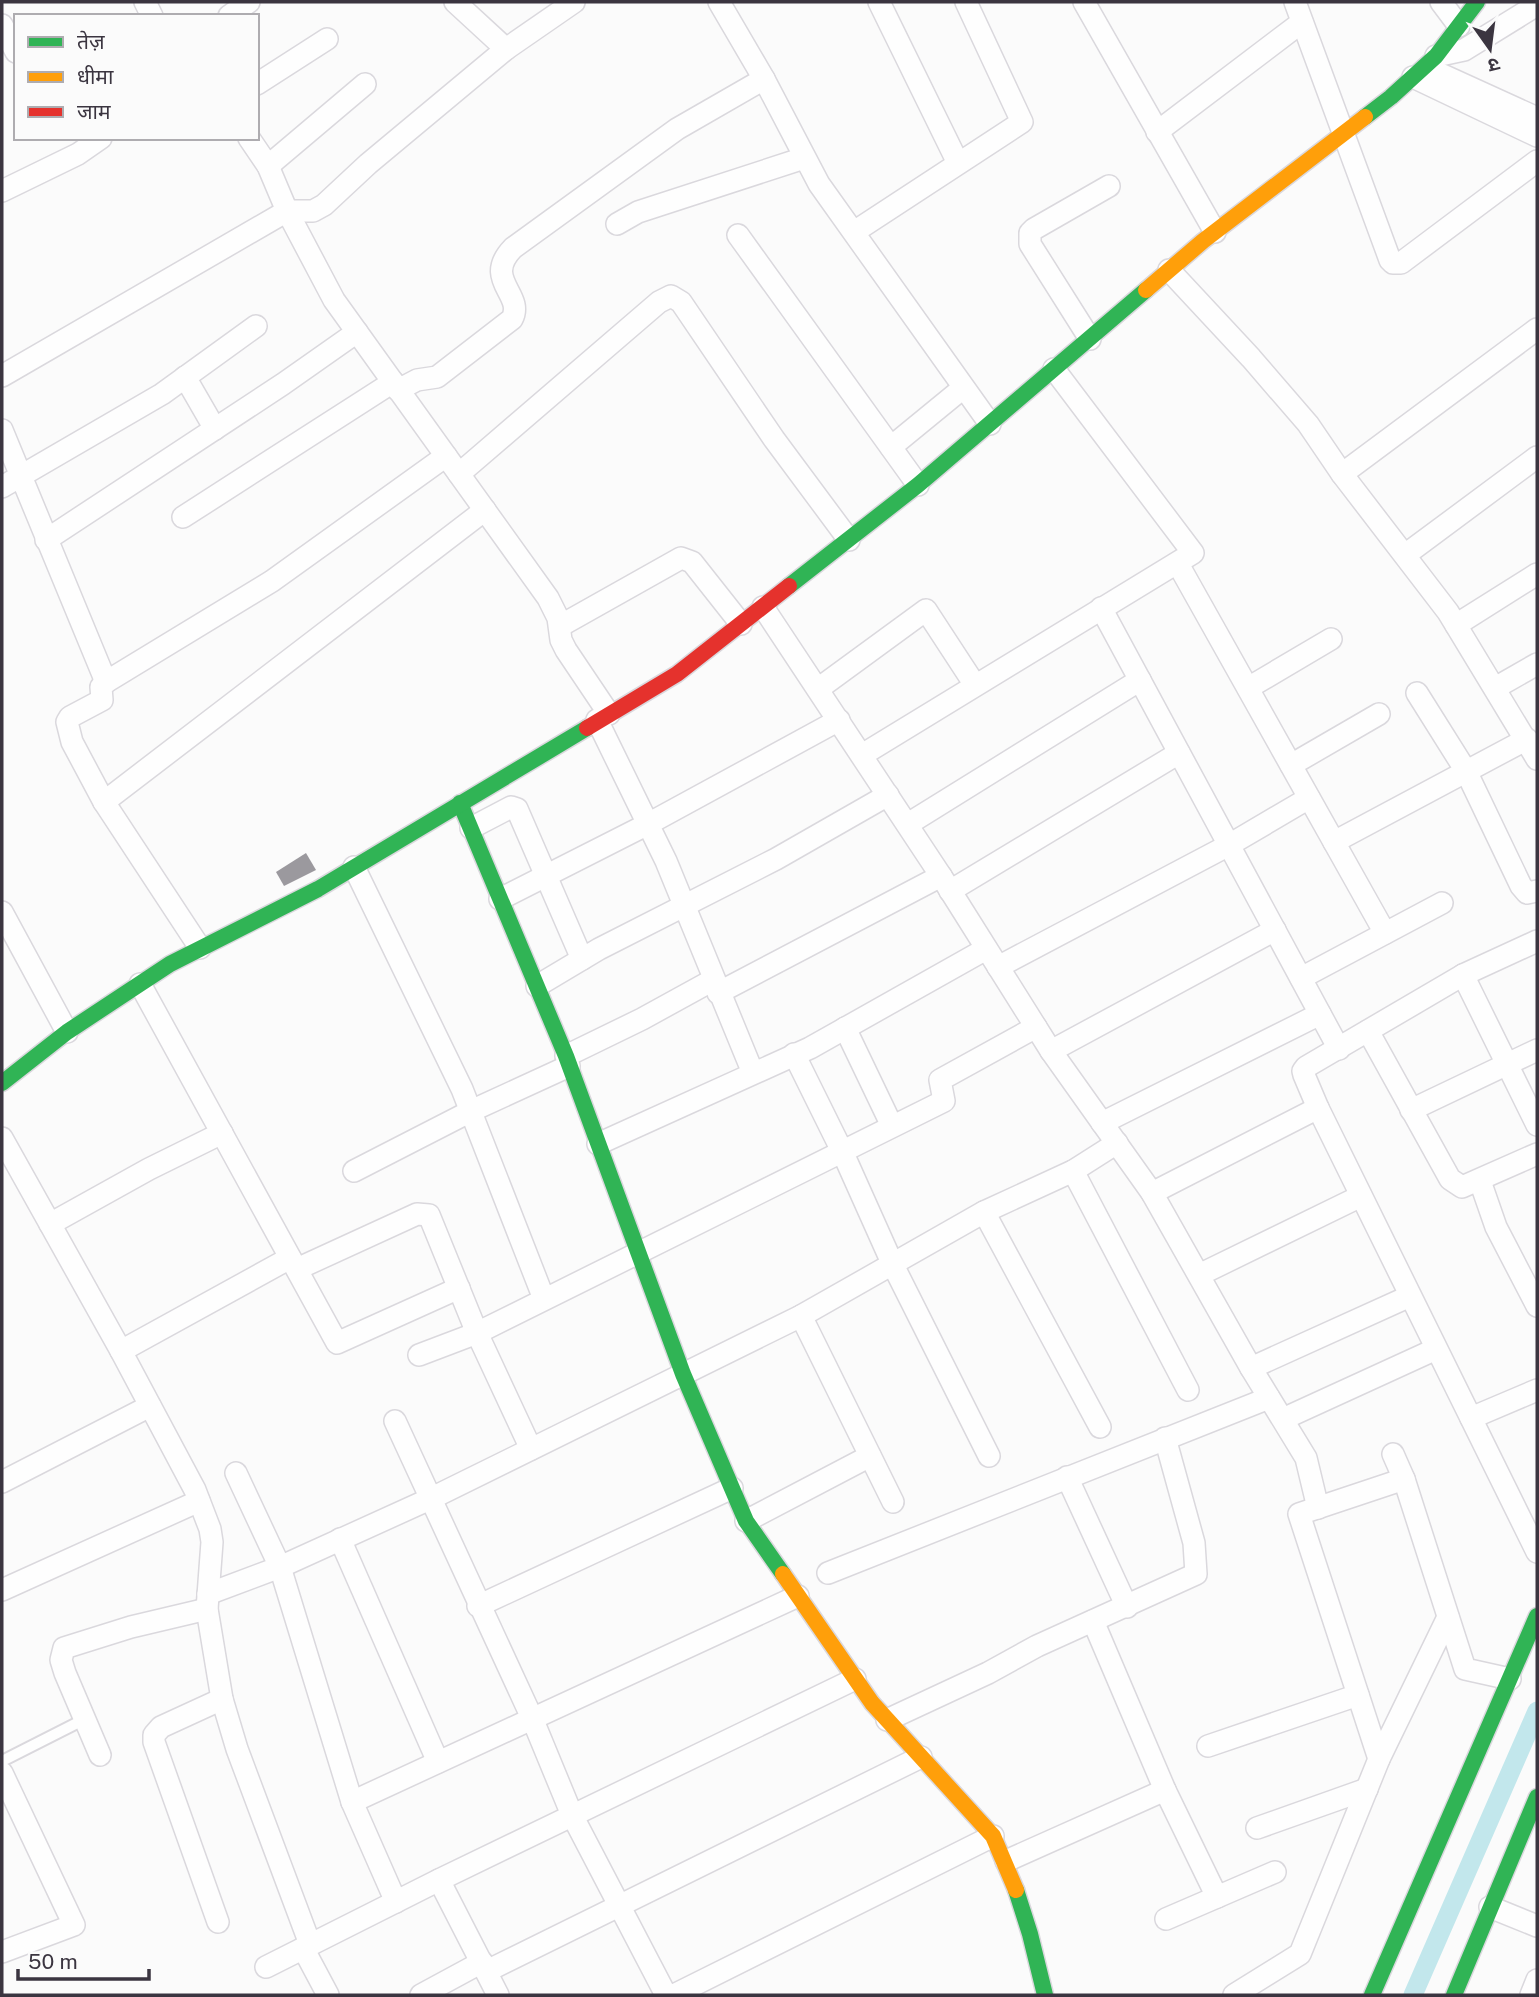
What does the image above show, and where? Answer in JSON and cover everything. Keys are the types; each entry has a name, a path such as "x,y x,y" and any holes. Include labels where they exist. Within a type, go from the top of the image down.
{"street":[{"path":"232,14 249,2"},
{"path":"455,2 506,49"},
{"path":"2,376 287,211 313,211 324,205 368,164 506,49 574,2"},
{"path":"719,2 764,79 819,184 990,424"},
{"path":"879,2 958,163"},
{"path":"854,232 1022,122 966,2"},
{"path":"1441,2 1459,26"},
{"path":"2,1083 67,1032 170,964 318,889 677,674 918,485 1215,232 1424,67 1477,2"},
{"path":"1086,3 1215,232"},
{"path":"1424,67 1464,50 1537,5"},
{"path":"1157,132 1299,12 1390,260 1397,264 1537,161"},
{"path":"259,83 327,40"},
{"path":"1424,67 1537,118"},
{"path":"1424,67 1537,136"},
{"path":"183,517 395,386 437,377 512,319 514,307 501,275 501,264 513,248 677,129 764,79"},
{"path":"268,166 365,85"},
{"path":"2,191 73,146 95,140"},
{"path":"250,140 268,166 287,211 334,300 548,598 560,626 561,640 603,717 753,1073"},
{"path":"617,225 638,212 804,158"},
{"path":"1090,339 1029,239 1034,229 1110,186"},
{"path":"738,235 918,485"},
{"path":"1169,271 1308,424 1342,474 1456,625 1527,738 1537,759"},
{"path":"459,474 659,302 671,296 681,302 774,439 849,540"},
{"path":"2,487 141,407 256,326"},
{"path":"1342,474 1537,329"},
{"path":"46,540 357,332"},
{"path":"862,755 1193,553 1054,369"},
{"path":"185,377 215,429"},
{"path":"891,447 963,388"},
{"path":"2,430 106,682"},
{"path":"200,948 104,802 72,742 67,722 70,716 102,700 101,687 106,682 272,581 446,456"},
{"path":"1405,555 1537,457"},
{"path":"104,802 485,510"},
{"path":"560,626 681,558 692,562 741,624"},
{"path":"1178,564 1385,933"},
{"path":"1456,625 1537,574"},
{"path":"763,607 908,824 1051,1051 1152,1192 1251,1368 1306,1458 1318,1507"},
{"path":"1101,608 1339,1049"},
{"path":"818,689 926,610 975,684"},
{"path":"1248,688 1331,639"},
{"path":"1495,688 1537,664"},
{"path":"908,824 1140,680"},
{"path":"1417,693 1466,771 1521,886 1527,894 1537,891"},
{"path":"1291,765 1379,714"},
{"path":"500,899 648,824 839,720"},
{"path":"1334,842 1527,738"},
{"path":"354,1171 568,1061 642,1019 946,883 1179,752"},
{"path":"537,986 582,959 776,859 888,795"},
{"path":"598,1144 794,1054 1229,845 1309,798"},
{"path":"460,803 568,1061 682,1374 746,1521 855,1679 887,1720 993,1836 1023,1904 1045,1995"},
{"path":"471,828 515,807 582,959"},
{"path":"354,867 419,997 471,1111 544,1298"},
{"path":"1301,978 1442,903"},
{"path":"2,912 67,1032"},
{"path":"1051,1051 1275,930"},
{"path":"1537,941 1463,975 1303,1070 1318,1108 1537,1552"},
{"path":"1463,975 1537,1125"},
{"path":"141,984 337,1343 459,1288"},
{"path":"1102,1123 1320,1014"},
{"path":"419,1355 477,1333 944,1101 940,1080 1036,1027"},
{"path":"845,1028 892,1126"},
{"path":"1368,1031 1450,1179 1462,1187 1537,1154"},
{"path":"1410,1110 1537,1050"},
{"path":"794,1054 842,1151 893,1265 989,1456"},
{"path":"1152,1192 1318,1108"},
{"path":"50,1224 149,1168 222,1133"},
{"path":"2,1138 121,1351 200,1501 212,1542 207,1601 222,1699 307,1946 328,1995"},
{"path":"100,1755 65,1673 61,1660 64,1648 207,1601 432,1498 801,1316 984,1212 1073,1171 1117,1143"},
{"path":"1073,1171 1188,1390"},
{"path":"1480,1181 1496,1227 1537,1306"},
{"path":"1199,1275 1361,1196"},
{"path":"984,1212 1100,1427"},
{"path":"121,1351 294,1263 424,1213 433,1221 477,1333 531,1449"},
{"path":"1251,1368 1410,1296"},
{"path":"801,1316 893,1502"},
{"path":"1283,1419 1436,1349"},
{"path":"1471,1418 1537,1390"},
{"path":"828,1573 1269,1398"},
{"path":"2,1482 150,1406"},
{"path":"395,1421 432,1498 478,1606 532,1718 572,1815 666,1995"},
{"path":"887,1720 988,1673 1037,1646 1196,1574 1194,1543 1165,1438"},
{"path":"1393,1454 1404,1479 1465,1669 1510,1679"},
{"path":"746,1521 870,1456"},
{"path":"236,1473 280,1567 352,1802 396,1902"},
{"path":"1068,1477 1127,1607"},
{"path":"1379,1759 1299,1514 1404,1479"},
{"path":"478,1606 732,1488"},
{"path":"2,1590 200,1501"},
{"path":"340,1539 438,1762"},
{"path":"352,1802 798,1596"},
{"path":"1373,1995 1537,1616"},
{"path":"1234,1995 1300,1954 1379,1759 1448,1617"},
{"path":"1093,1621 1165,1790 1217,1897"},
{"path":"266,1967 439,1880 855,1679"},
{"path":"1208,1746 1358,1695"},
{"path":"218,1922 154,1742 154,1735 161,1727 222,1699"},
{"path":"421,1995 619,1905 921,1757"},
{"path":"2,1773 74,1925 2,1952"},
{"path":"1257,1828 1367,1789"},
{"path":"1006,1861 1165,1790"},
{"path":"1454,1995 1537,1797"},
{"path":"674,1995 993,1836"},
{"path":"1166,1919 1275,1872"},
{"path":"439,1880 498,1995"},
{"path":"1490,1907 1537,1926"},
{"path":"1531,1995 1537,1980"}],"lane":[{"path":"2,1761 85,1719"}],"building":[{"path":"306,853 316,870 284,886 276,872"}],"waterway":[{"path":"1413,1995 1537,1711"}],"traffic: fast":[{"path":"1365,117 1436,56 1477,2"},
{"path":"789,586 918,485 1146,290"},
{"path":"2,1083 67,1032 170,964 318,889 587,728"},
{"path":"460,803 566,1056 683,1374 746,1521 783,1574"},
{"path":"1372,1995 1537,1616"},
{"path":"1454,1995 1537,1797"},
{"path":"1016,1890 1045,1995"}],"traffic: slow":[{"path":"1146,290 1203,241 1365,117"},
{"path":"783,1574 872,1703 993,1836 1016,1890"}],"traffic: jam":[{"path":"587,728 677,674 789,586"}]}
